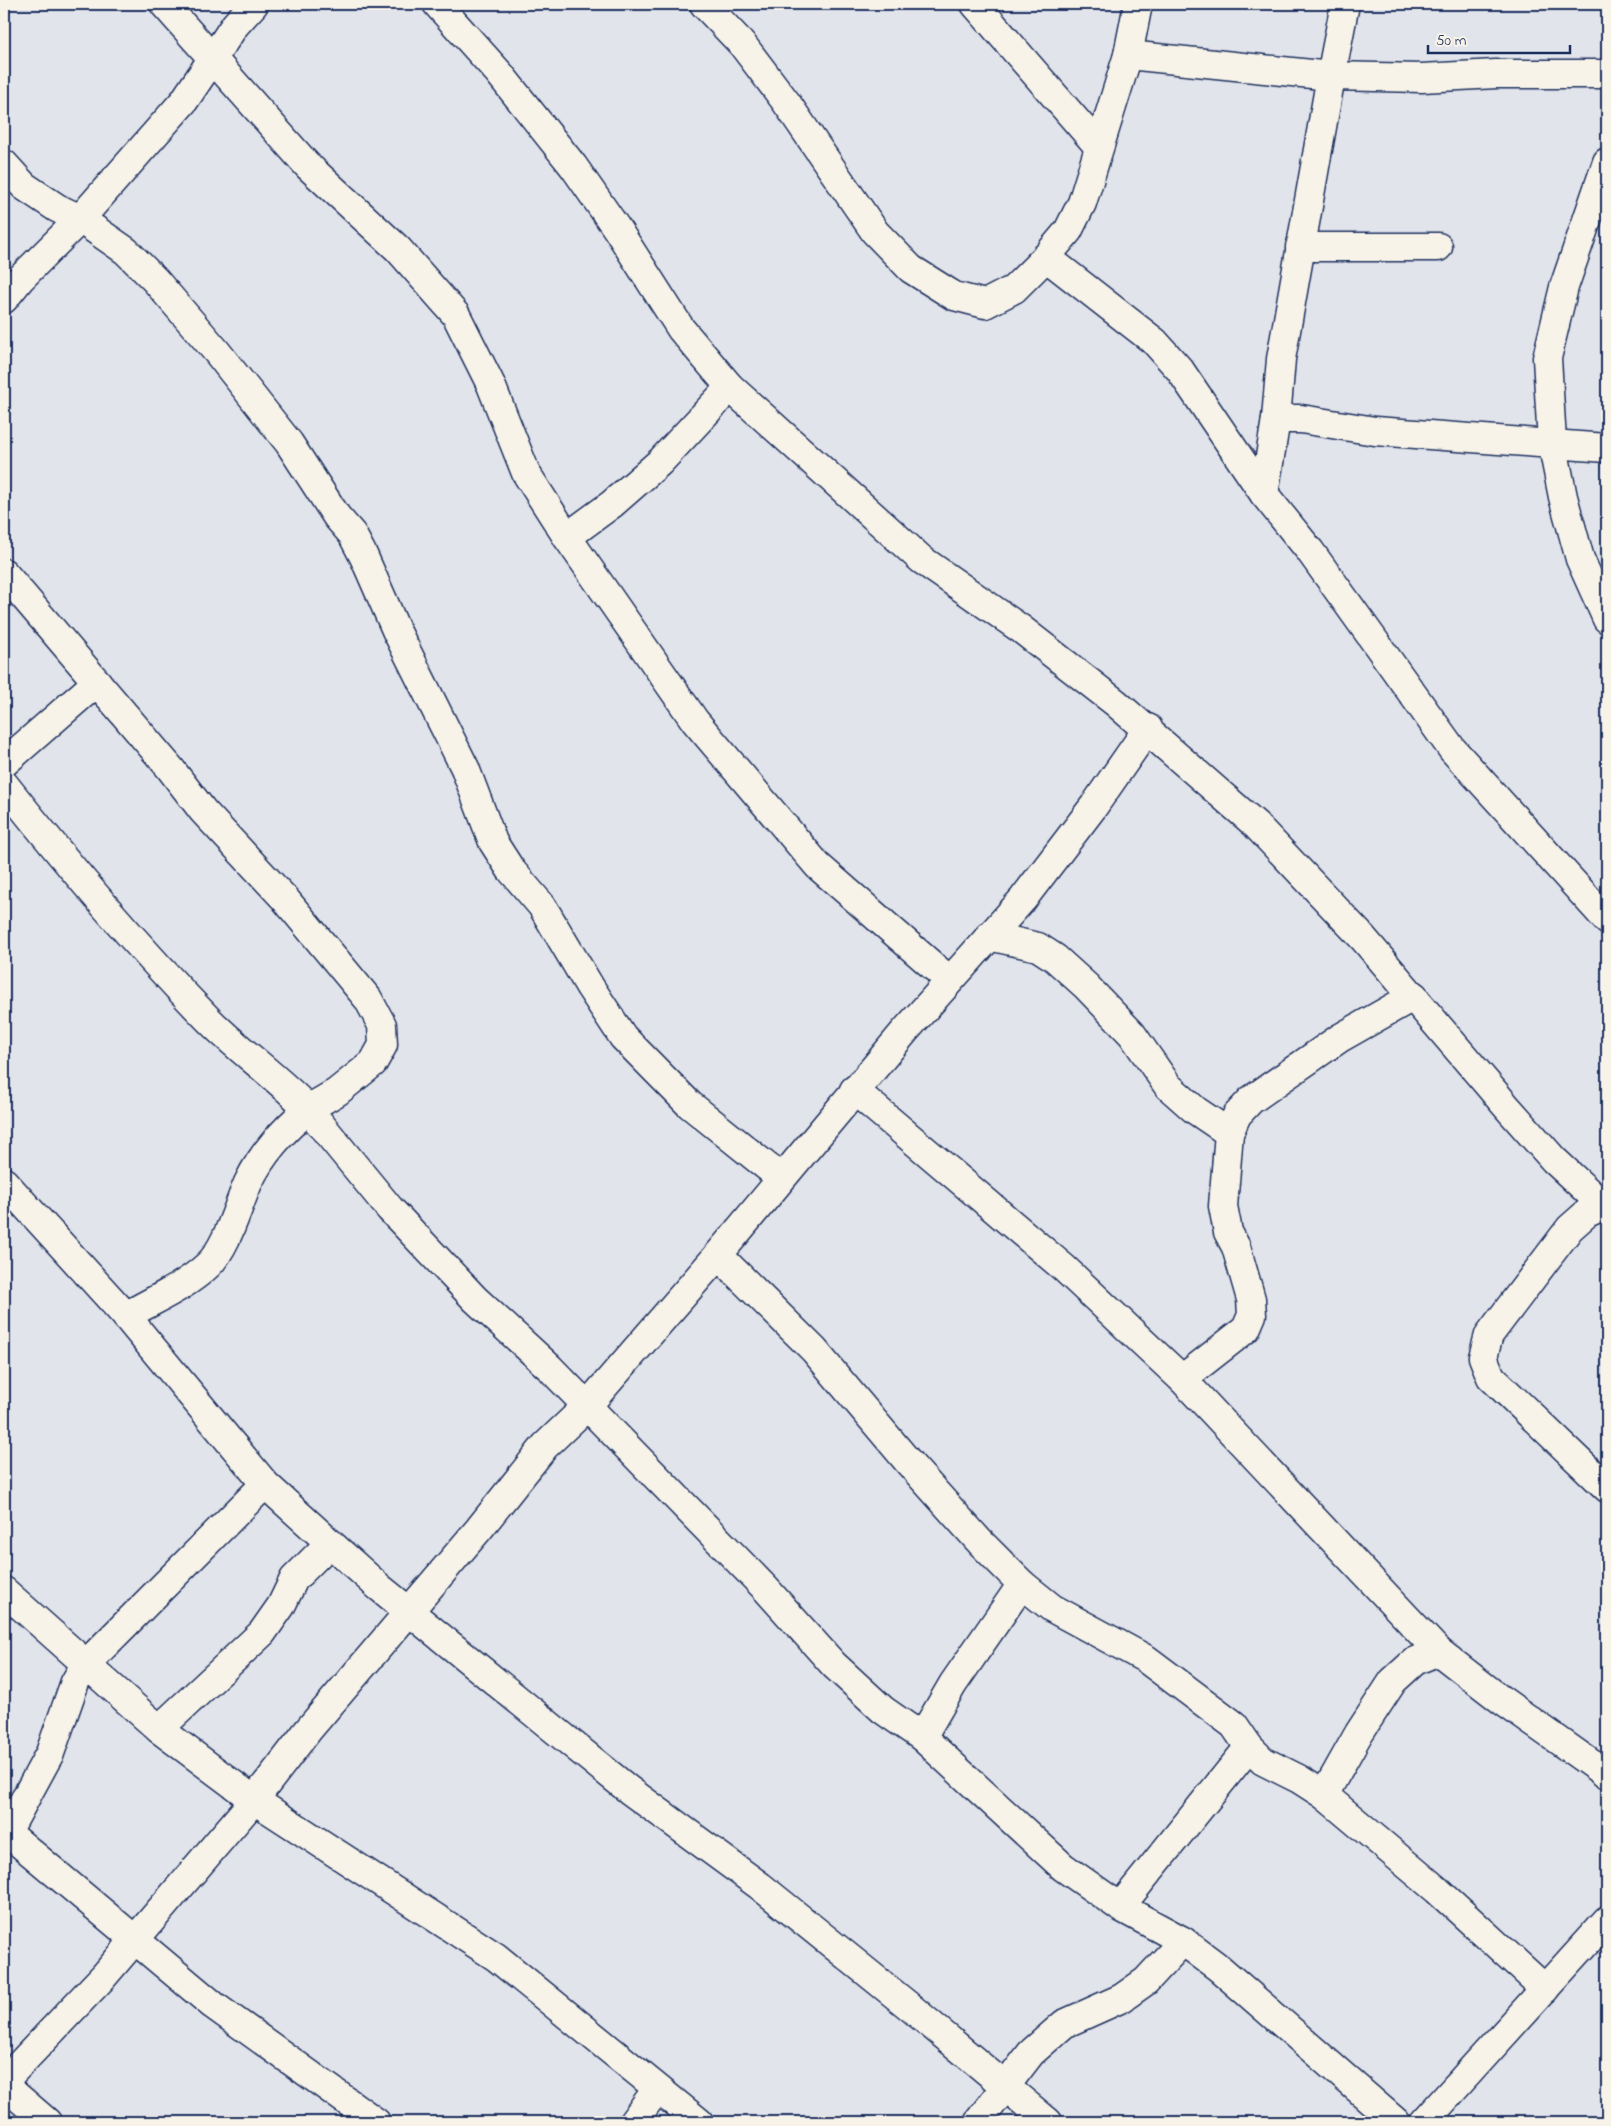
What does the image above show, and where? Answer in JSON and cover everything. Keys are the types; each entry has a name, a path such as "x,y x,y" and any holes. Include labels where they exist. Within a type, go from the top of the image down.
{"street":[{"path":"164,4 308,166 398,249 456,315 491,385 526,473 567,537 695,721 818,866 949,980"},
{"path":"4,299 21,278 80,218 184,102 235,25 254,4"},
{"path":"437,4 499,73 574,168 617,229 681,329 730,387 922,560 1022,629 1148,728 1255,824 1363,938 1554,1160 1606,1206 1587,1213 1570,1228 1489,1335 1483,1356 1491,1377 1607,1488"},
{"path":"704,4 742,44 786,102 876,232 910,269 954,296 985,304 1014,290 1046,258 1068,231 1082,202 1128,55 1138,4"},
{"path":"975,4 1099,147"},
{"path":"1264,494 1276,419 1281,359 1330,76 1345,4"},
{"path":"1128,55 1330,76 1422,78 1496,74 1607,74"},
{"path":"1607,162 1578,240 1550,342 1547,387 1552,442 1580,558 1607,619"},
{"path":"4,164 24,186 57,208 80,218 126,251 155,280 217,352 290,443 337,517 352,534 364,556 400,638 452,739 493,842 512,870 542,906 590,987 623,1037 689,1104 782,1178"},
{"path":"1300,247 1438,247"},
{"path":"1046,258 1155,342 1180,370 1264,494 1310,551 1452,749 1607,920"},
{"path":"567,537 612,504 660,462 730,387"},
{"path":"1276,419 1301,419 1375,431 1552,442 1607,448"},
{"path":"4,573 170,768 203,811 326,946 368,999 382,1025 383,1045 373,1063 337,1092 308,1109 275,1140 249,1181 217,1254 208,1265 192,1278 126,1316"},
{"path":"4,762 98,682"},
{"path":"47,2122 4,2083 103,1977 254,1800 309,1729 410,1611 545,1446 587,1406 718,1255 854,1090 1022,899 1088,814 1148,728"},
{"path":"4,784 63,858 151,958 209,1020 263,1066 308,1109 390,1209 475,1299 550,1368 766,1589 834,1665 883,1710 922,1737 1063,1867 1120,1907 1182,1941 1219,1968 1396,2122"},
{"path":"989,936 1038,947 1055,958 1086,986 1132,1034 1168,1086 1195,1110 1229,1133"},
{"path":"1182,1379 1246,1329 1252,1315 1251,1299 1236,1247 1228,1232 1223,1206 1229,1133 1237,1115 1251,1100 1340,1038 1414,996"},
{"path":"854,1090 1064,1268 1182,1379 1438,1651 1500,1699 1607,1775"},
{"path":"4,1182 126,1316 264,1484 379,1587 629,1790 760,1886 858,1964 1048,2122"},
{"path":"718,1255 814,1350 929,1486 980,1542 1022,1584 1052,1608 1146,1659 1234,1726 1249,1747 1263,1761 1299,1779 1324,1795 1437,1890 1545,1988"},
{"path":"264,1484 85,1665 75,1682 50,1753 6,1831 213,2005 376,2122"},
{"path":"160,1729 262,1633 281,1606 294,1579 330,1543"},
{"path":"922,1737 952,1684 1022,1584"},
{"path":"4,1591 85,1665 160,1729 254,1800 496,1957 699,2122"},
{"path":"1324,1795 1359,1733 1393,1681 1415,1662 1438,1651"},
{"path":"1120,1907 1249,1747"},
{"path":"1433,2119 1545,1988 1607,1920"},
{"path":"978,2122 1031,2053 1064,2024 1122,1998 1146,1981 1182,1941"},
{"path":"633,2122 657,2088"}]}
